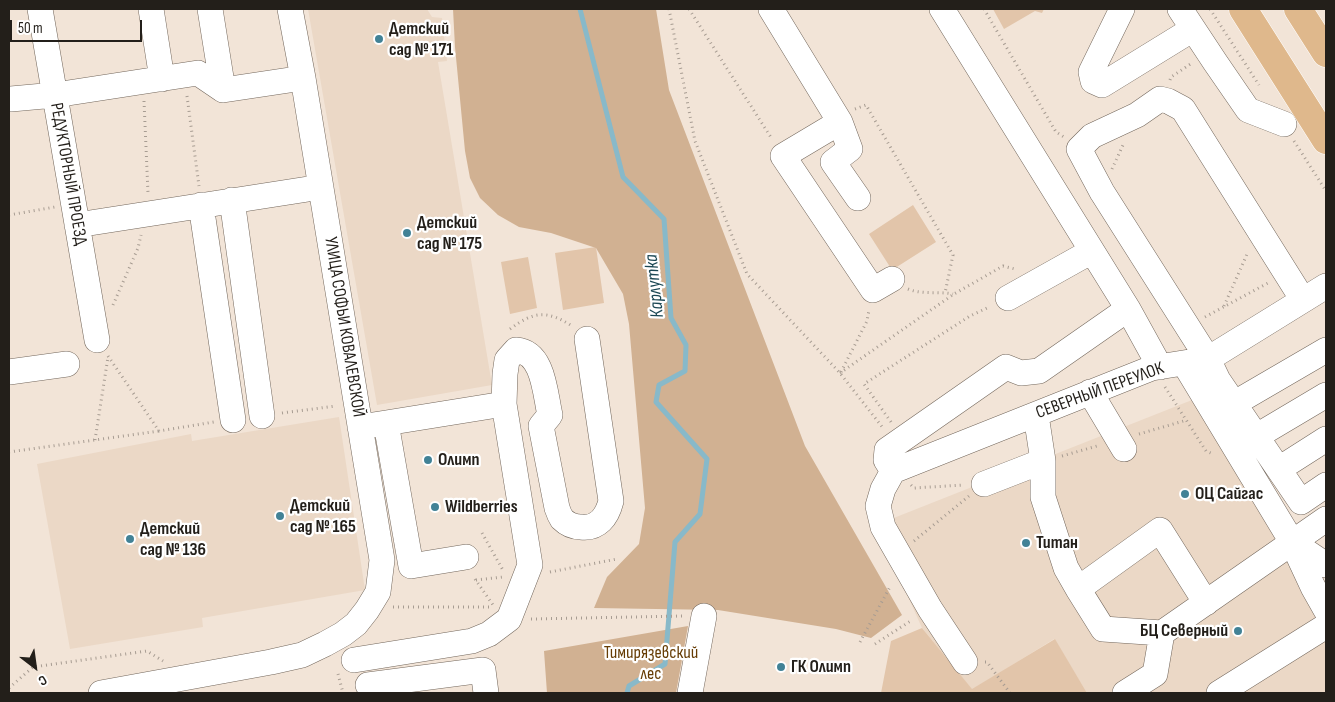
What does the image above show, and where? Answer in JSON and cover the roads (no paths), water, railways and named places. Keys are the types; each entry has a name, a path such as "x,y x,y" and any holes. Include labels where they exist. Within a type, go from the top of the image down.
{"main road":[{"path":"1243,9 1326,140"},
{"path":"1302,13 1326,52"}],"street":[{"name":"РЕДУКТОРНЫЙ ПРОЕЗД","path":"40,9 76,214 103,348"},
{"path":"151,9 173,77"},
{"path":"210,9 223,90"},
{"name":"УЛИЦА СОФЬИ КОВАЛЕВСКОЙ","path":"101,693 271,662 302,654 343,634 356,624 378,592 382,573 382,560 290,9"},
{"path":"771,9 837,117 850,149 833,162 858,198"},
{"path":"942,9 1128,309 1176,364 1292,542 1313,588 1326,610"},
{"path":"1122,9 1091,72 1093,81 1102,85 1187,19 1248,110 1284,124"},
{"path":"10,99 55,95 198,73 223,90 303,78"},
{"path":"1176,364 1187,327 1102,192 1079,149 1092,136 1137,114 1160,99 1183,109 1303,300"},
{"path":"837,117 783,156 883,285"},
{"path":"76,214 201,205 321,187"},
{"path":"232,200 262,416"},
{"path":"201,205 233,420"},
{"path":"1008,298 1092,251"},
{"name":"СЕВЕРНЫЙ ПЕРЕУЛОК","path":"893,471 1090,392 1176,364 1303,300 1326,286"},
{"path":"964,662 930,609 883,527 878,506 883,489 893,471 886,460 887,450 1006,368 1021,372 1039,371 1128,309"},
{"path":"354,660 472,641 489,634 509,619 530,565 504,404 505,374 508,360 516,350 525,351 533,357 538,365 550,415 541,426 556,508 562,519 576,527 588,528 598,524 609,509 611,501 587,339"},
{"path":"1234,403 1326,350"},
{"path":"9,372 67,364"},
{"path":"1176,364 1218,380 1301,502 1326,485"},
{"path":"1090,392 1121,445"},
{"path":"1257,436 1326,395"},
{"path":"360,427 504,404"},
{"path":"1036,415 1043,461 1044,496 1066,568 1103,629 1162,633 1326,519"},
{"path":"386,423 411,566 463,558"},
{"path":"1279,469 1326,439"},
{"path":"984,484 1043,461"},
{"path":"1078,590 1160,530 1206,603"},
{"path":"1292,542 1326,565"},
{"path":"690,693 704,616"},
{"path":"1222,692 1326,626"},
{"path":"1125,693 1155,674 1162,633"},
{"path":"343,634 369,689 481,682 472,641"}],"waterway":[{"name":"Карлутка","path":"580,9 623,177 664,219 671,318 686,345 685,371 659,385 656,402 707,459 700,514 675,542 665,664 629,686 627,693"}],"place":[{"name":"Детский сад № 171","path":"379,39"},
{"name":"Детский сад № 175","path":"407,233"},
{"name":"Олимп","path":"428,460"},
{"name":"ОЦ Сайгас","path":"1185,494"},
{"name":"Wildberries","path":"435,507"},
{"name":"Детский сад № 165","path":"280,516"},
{"name":"Детский сад № 136","path":"130,539"},
{"name":"Титан","path":"1026,543"},
{"name":"БЦ Северный","path":"1238,631"},
{"name":"ГК Олимп","path":"781,667"}],"park label":[{"name":"Тимирязевский лес","path":"651,663"}]}
